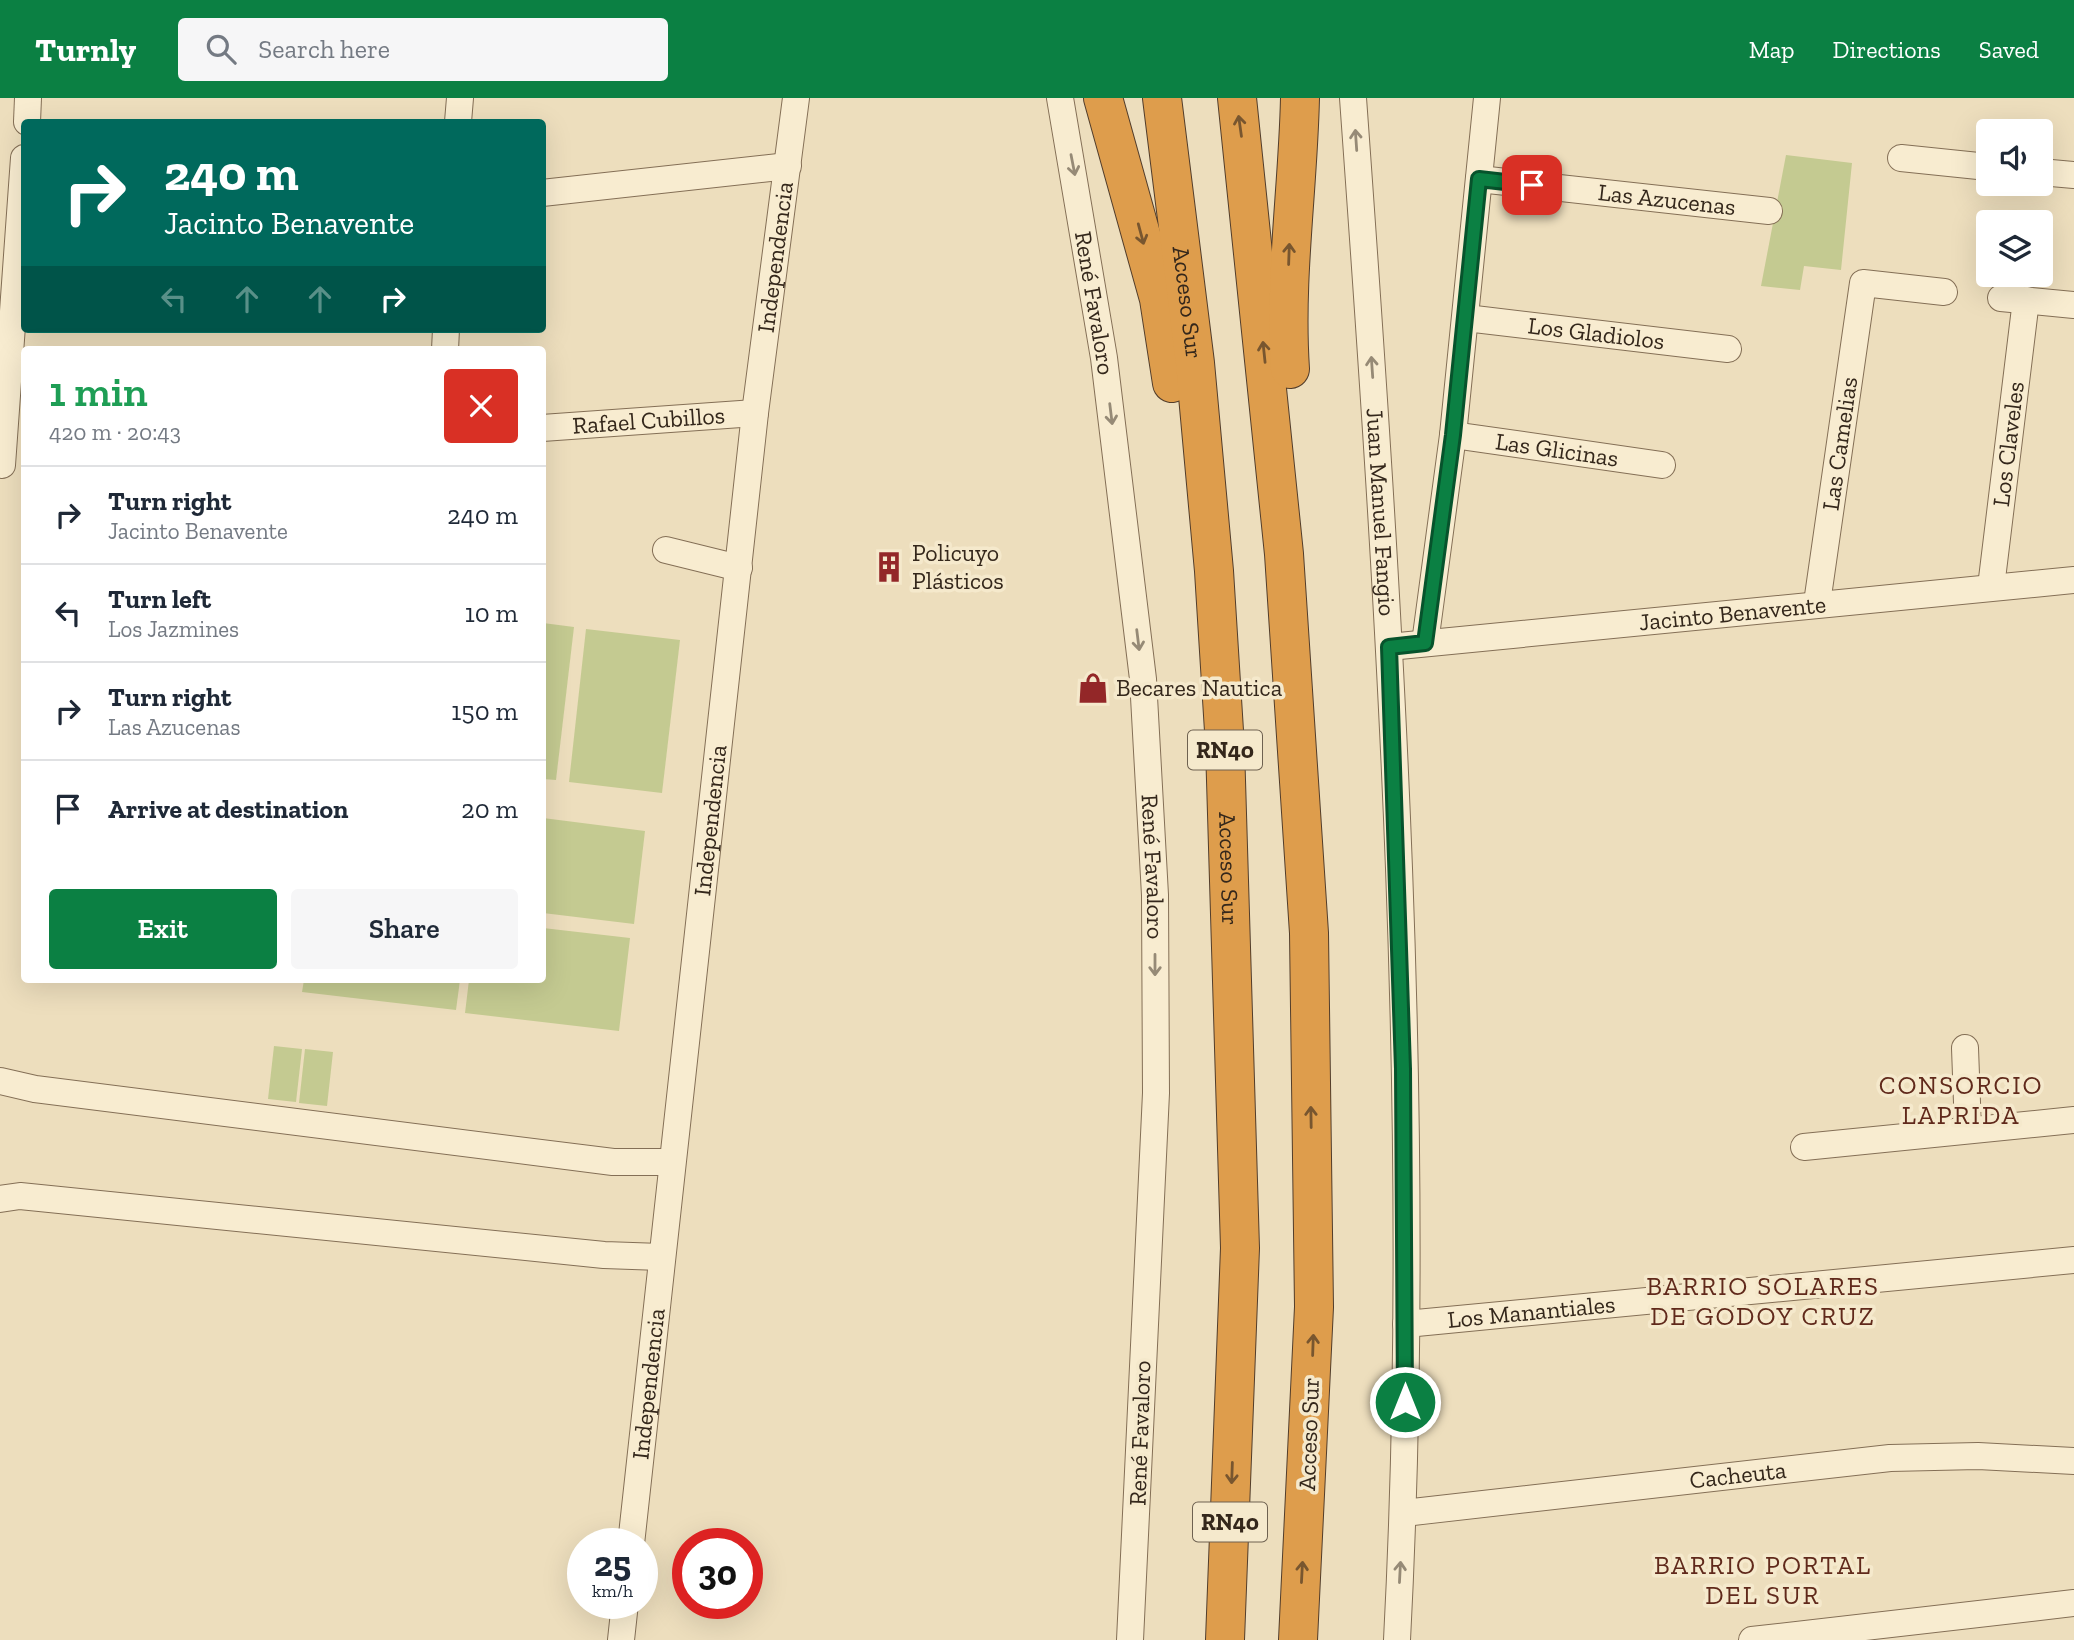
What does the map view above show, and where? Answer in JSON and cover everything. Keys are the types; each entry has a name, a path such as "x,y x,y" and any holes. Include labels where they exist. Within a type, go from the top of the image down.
{"highway":[{"path":"1103,98 1158,299 1174,392 1195,570 1220,1199 1234,1405"},
{"name":"Acceso Sur","path":"1162,98 1195,363 1214,570 1225,747 1240,1248 1225,1640"},
{"name":"Acceso Sur","path":"1237,98 1284,554 1309,933 1314,1307 1298,1640"},
{"path":"1300,98 1287,315 1321,808 1309,933"}],"street":[{"path":"27,119 28,98"},
{"path":"458,119 460,98"},
{"name":"Independencia","path":"633,1528 755,413 796,98"},
{"name":"René Favaloro","path":"1060,98 1104,358 1140,653 1155,895 1156,1093 1130,1640"},
{"name":"Juan Manuel Fangio","path":"1353,98 1378,447 1398,863 1406,1324 1404,1513 1397,1640"},
{"path":"1425,643 1453,435 1488,98"},
{"path":"1901,158 1976,166"},
{"path":"546,193 788,166"},
{"path":"2053,173 2074,175"},
{"name":"Las Azucenas","path":"1479,179 1769,211"},
{"path":"9,465 14,250 21,186"},
{"name":"Las Camelias","path":"1817,603 1863,283 1944,292"},
{"name":"Los Claveles","path":"1990,587 2013,299 2074,306"},
{"name":"Los Gladiolos","path":"1466,318 1728,349"},
{"name":"Rafael Cubillos","path":"546,428 755,413"},
{"name":"Las Glicinas","path":"1453,435 1661,465"},
{"path":"666,551 739,568"},
{"name":"Jacinto Benavente","path":"1389,647 1817,603 2074,580"},
{"path":"1965,1048 1968,1130"},
{"path":"0,1081 34,1089 613,1162 672,1162"},
{"path":"1804,1147 2074,1120"},
{"path":"0,1199 20,1196 604,1255 661,1257"},
{"name":"Los Manantiales","path":"1406,1324 2074,1260"},
{"name":"Cacheuta","path":"1404,1513 1890,1458 1978,1456 2074,1461"},
{"path":"1752,1640 2074,1603"},
{"path":"621,1640 623,1619"}],"green space":[{"path":"1786,155 1852,163 1841,270 1804,266 1800,290 1761,286"},
{"path":"546,623 574,627 556,780 546,779"},
{"path":"586,629 680,640 662,793 569,782"},
{"path":"546,818 645,831 634,924 546,913"},
{"path":"546,928 630,938 619,1031 465,1013 469,983 546,983"},
{"path":"304,983 460,983 456,1010 302,992"},
{"path":"274,1046 302,1049 296,1102 268,1099"},
{"path":"305,1049 333,1052 327,1106 299,1103"}],"place":[{"name":"Policuyo Plásticos","path":"889,567"},
{"name":"Becares Nautica","path":"1093,688"}],"district":[{"name":"CONSORCIO LAPRIDA","path":"1961,1100"},
{"name":"BARRIO SOLARES DE GODOY CRUZ","path":"1763,1301"},
{"name":"BARRIO PORTAL DEL SUR","path":"1763,1580"}],"route":[{"path":"1405,1402 1406,1218 1403,1069 1389,647 1425,643 1453,435 1479,179 1532,185"}]}
